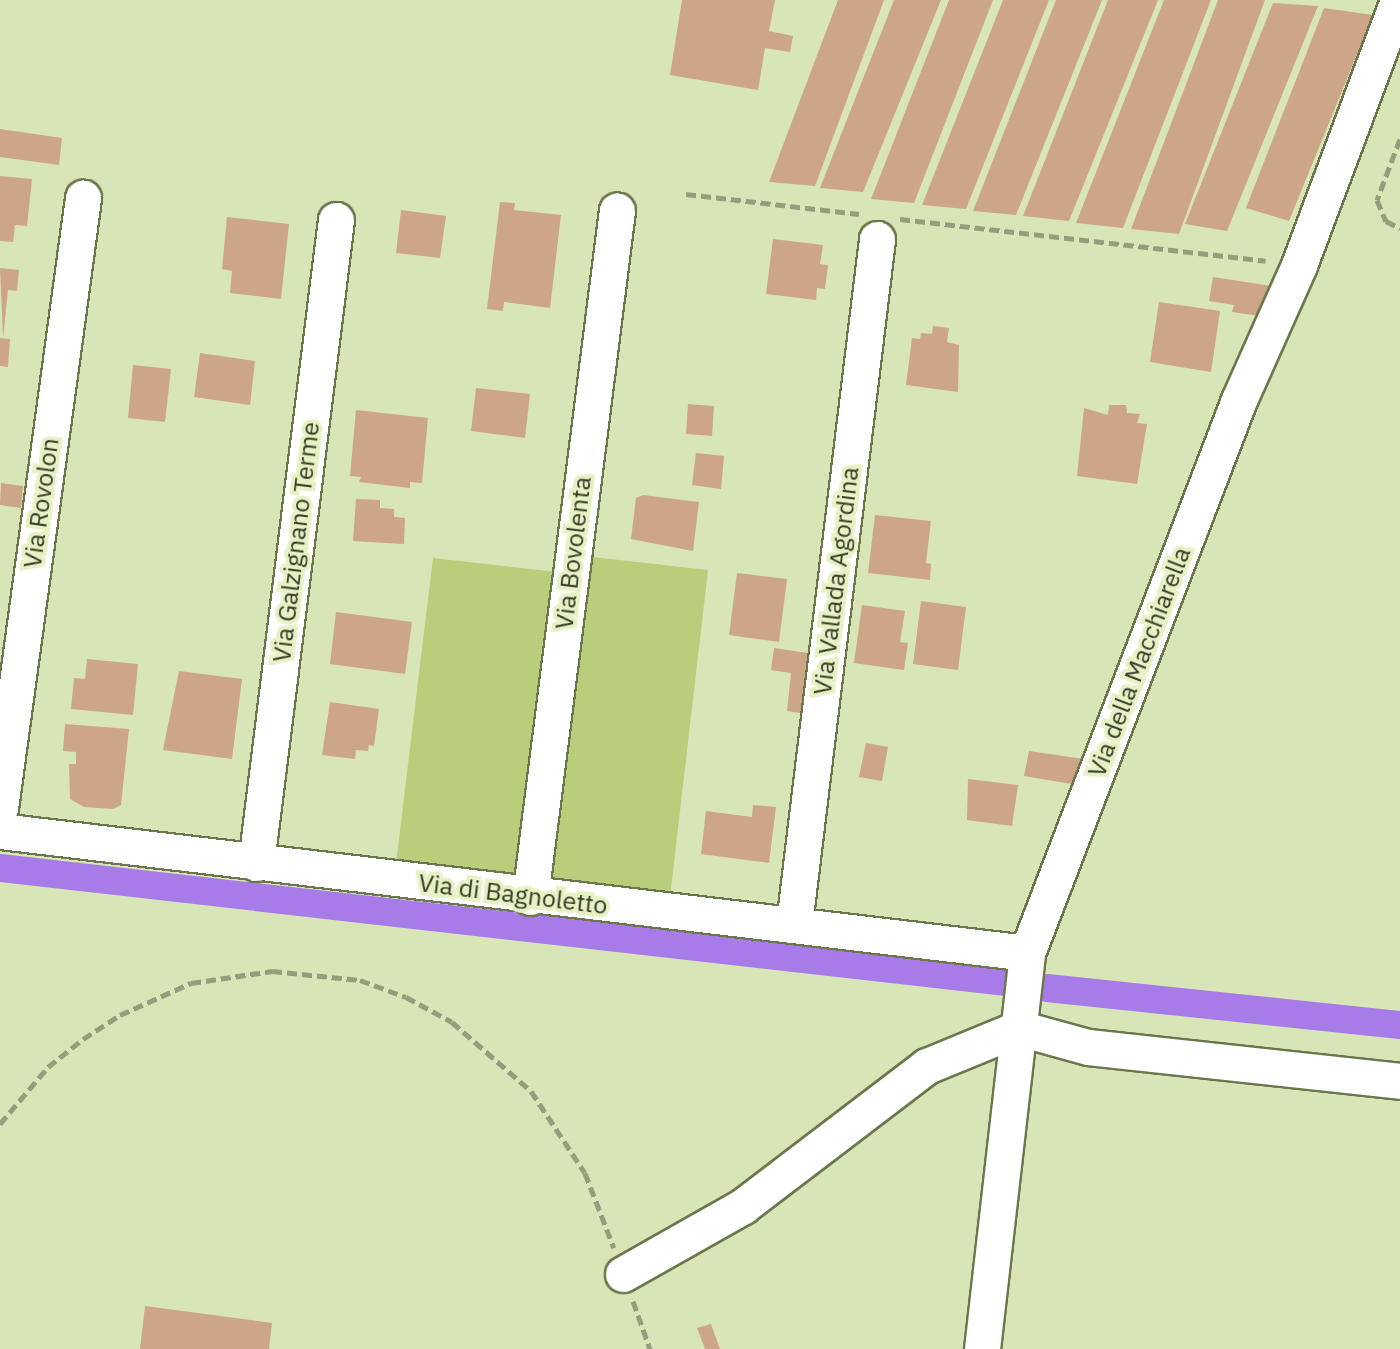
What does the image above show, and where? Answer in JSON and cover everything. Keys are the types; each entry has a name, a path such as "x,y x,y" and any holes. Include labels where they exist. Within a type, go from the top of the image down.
{"street":[{"name":"Via della Macchiarella","path":"982,1349 1027,953 1239,400 1299,265 1398,0"},
{"name":"Via Rovolon","path":"0,808 83,198"},
{"name":"Via Bovolenta","path":"530,896 616,210"},
{"name":"Via Galzignano Terme","path":"256,863 336,220"},
{"name":"Via Vallada Agordina","path":"794,924 876,223"},
{"name":"Via di Bagnoletto","path":"0,831 1027,953"},
{"path":"623,1274 743,1206 926,1066 1019,1028 1088,1047 1400,1081"}],"path":[{"path":"1400,138 1376,200 1386,221 1400,228"},
{"path":"686,194 876,223 1299,265"},
{"path":"0,1124 48,1067 83,1039 120,1014 191,983 272,971 360,980 406,997 452,1022 531,1090 585,1173 650,1349"}],"green space":[{"path":"584,556 708,570 670,897 546,879"},
{"path":"433,558 556,572 516,877 396,864"}],"building":[{"path":"682,0 775,0 769,31 793,36 790,52 765,48 758,90 670,75"},
{"path":"838,0 884,0 815,186 769,182"},
{"path":"894,0 941,0 863,192 820,188"},
{"path":"949,0 993,0 914,203 871,199"},
{"path":"1003,0 1049,0 966,209 922,205"},
{"path":"1056,0 1102,0 1016,215 973,211"},
{"path":"1108,0 1158,0 1069,221 1023,216"},
{"path":"1164,0 1211,0 1123,228 1076,223"},
{"path":"1218,0 1265,0 1179,234 1131,229"},
{"path":"1273,3 1318,6 1227,231 1185,224"},
{"path":"1324,8 1373,15 1289,221 1246,208"},
{"path":"0,129 62,138 59,165 0,157"},
{"path":"0,176 32,179 27,226 15,225 13,242 0,241"},
{"path":"500,202 515,203 514,210 561,215 550,308 504,302 503,311 487,309"},
{"path":"401,210 446,216 440,258 396,253"},
{"path":"227,217 289,224 281,299 230,293 232,271 222,269"},
{"path":"773,239 823,245 820,264 828,265 825,289 817,288 816,300 766,294"},
{"path":"0,268 19,270 17,291 8,290 3,338"},
{"path":"1213,277 1272,286 1260,316 1232,312 1234,305 1209,301"},
{"path":"1159,302 1220,311 1211,372 1150,362"},
{"path":"933,326 949,328 947,342 959,345 958,392 906,385 912,338 920,339 921,333 932,334"},
{"path":"0,338 10,339 8,367 0,366"},
{"path":"200,353 255,361 250,405 194,397"},
{"path":"133,365 171,369 165,422 128,418"},
{"path":"476,388 530,394 525,438 471,431"},
{"path":"688,404 714,406 712,436 686,434"},
{"path":"1109,405 1126,405 1127,413 1140,414 1137,423 1147,424 1137,484 1077,476 1084,408 1108,415"},
{"path":"356,410 428,418 422,483 410,482 410,488 359,482 361,477 350,476"},
{"path":"696,453 724,456 721,489 692,485"},
{"path":"1,483 23,486 21,508 0,505"},
{"path":"643,495 699,502 693,551 631,539 636,498"},
{"path":"356,499 380,500 380,508 394,509 394,517 405,518 404,544 353,541"},
{"path":"875,515 931,521 926,563 931,564 930,580 868,573"},
{"path":"737,573 787,579 779,642 729,635"},
{"path":"921,601 966,607 958,670 913,664"},
{"path":"862,605 905,611 900,642 908,643 904,670 854,663"},
{"path":"336,612 412,622 405,674 330,664"},
{"path":"774,648 815,654 807,714 787,711 791,673 771,670"},
{"path":"87,659 138,664 133,715 71,709 74,678 85,679"},
{"path":"179,671 242,679 232,759 163,750"},
{"path":"330,702 379,709 374,746 369,745 368,751 356,750 355,759 322,755"},
{"path":"65,724 129,729 121,805 113,809 84,807 70,799 69,764 76,764 76,752 63,751"},
{"path":"866,743 888,747 882,781 859,777"},
{"path":"1029,751 1084,759 1077,785 1024,776"},
{"path":"968,779 1018,785 1012,826 967,820"},
{"path":"753,805 776,807 769,863 701,854 706,811 752,817"},
{"path":"145,1306 272,1323 269,1349 140,1349"},
{"path":"711,1324 720,1349 705,1349 697,1328"}],"waterway":[{"path":"0,868 1005,982"},
{"path":"1047,988 1400,1025"}]}
